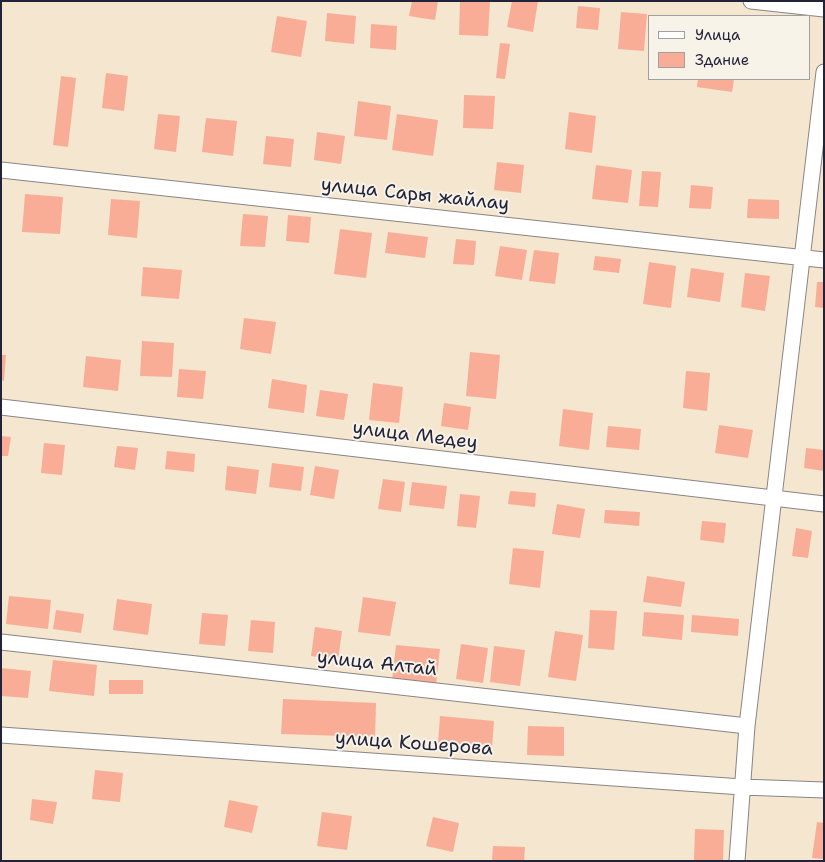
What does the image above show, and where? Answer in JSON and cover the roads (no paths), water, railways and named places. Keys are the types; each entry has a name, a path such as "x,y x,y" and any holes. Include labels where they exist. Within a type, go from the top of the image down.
{"street":[{"path":"751,1 824,9"},
{"path":"737,861 747,726 800,257 824,72"},
{"name":"улица Сары жайлау","path":"1,170 824,260"},
{"name":"улица Медеу","path":"1,407 824,504"},
{"name":"улица Алтай","path":"1,642 747,726"},
{"name":"улица Кошерова","path":"1,735 742,787 824,790"}]}
